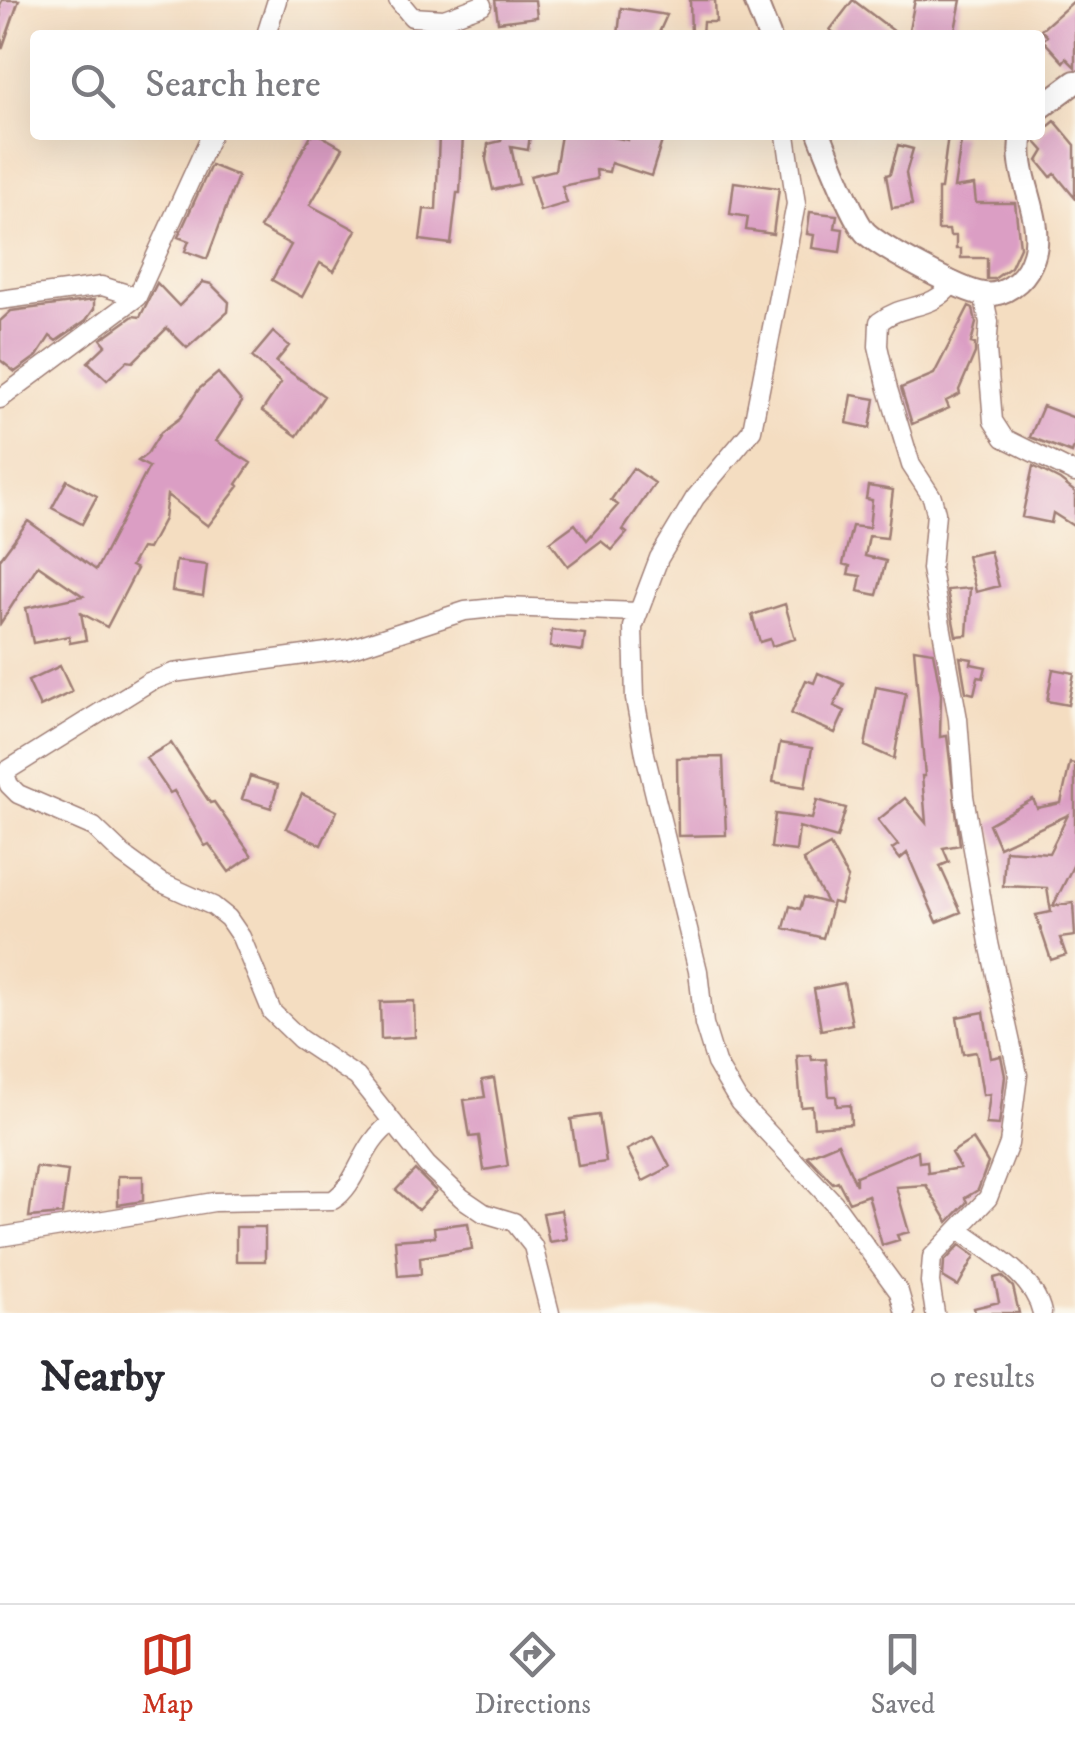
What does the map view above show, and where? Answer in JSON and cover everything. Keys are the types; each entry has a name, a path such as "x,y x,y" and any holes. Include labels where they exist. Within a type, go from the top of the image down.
{"street":[{"path":"268,30 277,0"},
{"path":"398,0 412,17 444,19 482,5"},
{"path":"755,0 767,30"},
{"path":"1045,104 1075,82"},
{"path":"0,400 138,297 209,140"},
{"path":"787,140 796,204 752,430 695,498 659,558 633,627 636,699 698,971 704,1024 716,1063 739,1102 834,1203 900,1292 905,1313"},
{"path":"822,140 864,231 954,282 940,300 893,311 879,322 878,346 911,465 932,497 936,513 931,569 958,719 964,796 989,942 1018,1075 1009,1144 988,1198 932,1256 930,1282 936,1313"},
{"path":"946,278 984,294 1010,290 1030,268 1038,243 1024,177 1022,140"},
{"path":"0,300 102,286 138,297"},
{"path":"984,294 989,322 992,421 1004,438 1075,473"},
{"path":"550,1313 533,1246 514,1222 484,1213 462,1198 427,1166 357,1077 300,1039 272,1012 241,937 228,918 213,906 160,882 94,827 18,794 2,775 148,682 172,673 349,648 465,611 504,607 638,612"},
{"path":"0,1237 214,1202 333,1200 344,1192 370,1142 393,1122"},
{"path":"959,1229 1022,1277 1037,1295 1042,1313"}],"building":[{"path":"2,0 19,0 2,49 0,6"},
{"path":"495,0 535,0 537,17 498,22"},
{"path":"690,0 715,0 716,22 703,22 702,30 691,30"},
{"path":"853,0 892,30 830,30"},
{"path":"915,0 961,0 955,30 909,30"},
{"path":"1075,0 1075,67 1066,58 1063,62 1045,42 1047,36 1041,30"},
{"path":"621,8 667,15 660,30 619,30"},
{"path":"1055,121 1075,145 1075,198 1038,161 1044,151 1036,142 1045,140 1045,129"},
{"path":"308,140 329,140 343,148 310,205 356,230 334,271 320,263 302,297 272,280 291,245 260,228"},
{"path":"439,140 463,140 460,193 451,244 420,240 424,209 436,210"},
{"path":"529,140 528,150 511,147 519,184 493,190 486,160 488,144"},
{"path":"560,140 662,140 651,176 611,163 609,172 596,170 597,179 562,186 567,203 540,211 530,176 555,170"},
{"path":"947,140 961,140 954,188 974,185 976,203 1015,203 1020,247 1011,267 994,279 987,279 987,258 961,258 956,236 950,236 949,230 938,230"},
{"path":"898,145 913,149 906,173 912,205 892,208 886,175 890,174"},
{"path":"211,165 238,176 207,259 185,251 189,241 178,237"},
{"path":"734,182 779,188 773,234 746,230 748,217 730,214"},
{"path":"810,212 837,215 835,228 843,229 840,252 812,248 814,235 807,234"},
{"path":"203,282 211,284 229,302 228,312 187,348 167,328 133,362 127,361 107,380 88,362 106,345 101,339 133,316 140,317 157,283 179,306"},
{"path":"94,300 94,309 86,320 56,341 50,336 37,356 15,372 0,360 0,321 11,311"},
{"path":"969,306 976,323 971,343 975,344 975,353 960,394 946,401 949,408 912,424 901,388 934,374"},
{"path":"273,332 289,346 276,362 324,396 297,436 262,411 281,383 252,357"},
{"path":"218,373 242,402 216,441 251,463 239,486 208,526 167,495 164,519 148,549 141,548 131,566 137,569 107,627 81,613 86,640 70,643 69,636 33,643 26,608 83,596 38,565 0,624 0,559 28,521 96,570 149,467 138,461 161,432 180,418 199,389"},
{"path":"852,395 875,399 870,428 847,423"},
{"path":"1043,406 1075,418 1072,453 1030,437"},
{"path":"1033,466 1075,492 1075,527 1053,513 1051,523 1022,517"},
{"path":"633,468 655,483 623,530 627,533 612,550 601,541 568,566 550,542 575,524 587,540 618,505 611,500"},
{"path":"67,480 97,496 82,524 52,508"},
{"path":"868,486 893,490 887,538 869,536 865,556 886,561 877,595 858,591 861,576 848,574 850,566 843,564 852,526 869,528 872,500 866,499"},
{"path":"990,551 999,586 976,592 967,556"},
{"path":"176,561 207,565 203,596 172,591"},
{"path":"970,588 967,635 956,636 947,590"},
{"path":"785,604 795,639 772,646 770,639 760,642 752,615"},
{"path":"552,630 585,634 583,651 550,647"},
{"path":"914,649 933,652 941,694 940,737 947,736 960,845 943,848 949,862 940,866 961,912 937,922 907,853 900,859 892,849 898,845 878,820 905,798 926,823"},
{"path":"960,657 986,667 983,678 978,677 974,694 966,692"},
{"path":"60,666 72,692 40,707 28,681"},
{"path":"1053,669 1074,673 1068,705 1047,701"},
{"path":"818,673 844,684 834,706 845,711 835,733 791,714 806,680 814,683"},
{"path":"876,687 906,693 894,759 865,746"},
{"path":"171,743 210,803 214,802 252,856 229,872 209,844 205,846 174,791 170,793 146,758"},
{"path":"780,743 812,748 805,787 773,782"},
{"path":"723,757 726,835 678,836 677,758"},
{"path":"1070,763 1075,764 1075,862 1053,906 1073,903 1075,936 1060,938 1066,955 1051,960 1036,915 1051,912 1047,888 1003,886 1005,850 1049,853 1068,815 999,847 989,824 1033,799 1037,808 1061,803"},
{"path":"250,776 278,785 271,808 242,799"},
{"path":"302,794 337,811 321,845 286,828"},
{"path":"817,800 846,808 837,838 799,827 796,851 771,848 775,814 812,819"},
{"path":"830,845 848,878 840,904 833,902 823,938 784,928 790,906 800,909 804,897 827,903 803,860"},
{"path":"844,983 852,1024 821,1030 814,989"},
{"path":"414,1001 415,1037 381,1039 380,1002"},
{"path":"984,1012 991,1058 1001,1056 1005,1076 999,1125 986,1124 990,1094 983,1095 976,1052 963,1054 957,1017"},
{"path":"811,1055 812,1060 826,1059 829,1096 836,1096 837,1106 850,1105 851,1124 814,1127 812,1106 801,1107 797,1056"},
{"path":"494,1078 508,1166 484,1170 479,1136 470,1137 464,1100 485,1097 482,1080"},
{"path":"599,1115 606,1162 578,1166 571,1119"},
{"path":"654,1136 670,1167 643,1181 627,1150"},
{"path":"973,1139 988,1163 978,1190 965,1198 967,1202 948,1222 926,1185 896,1187 909,1232 882,1245 868,1195 849,1202 838,1181 833,1183 807,1156 838,1143 856,1185 856,1176 918,1150 919,1162 927,1161 928,1173 960,1168 951,1153"},
{"path":"36,1167 68,1171 62,1214 29,1217"},
{"path":"415,1170 436,1191 418,1210 396,1190"},
{"path":"118,1176 143,1176 143,1201 118,1205"},
{"path":"561,1210 567,1239 549,1242 543,1213"},
{"path":"468,1223 472,1249 420,1257 421,1274 398,1276 395,1240 435,1237 434,1227"},
{"path":"236,1227 265,1227 265,1261 236,1261"},
{"path":"960,1245 975,1256 958,1286 943,1277 944,1262"},
{"path":"1002,1276 1013,1287 1019,1313 975,1313 974,1308 999,1302 994,1278"}]}
